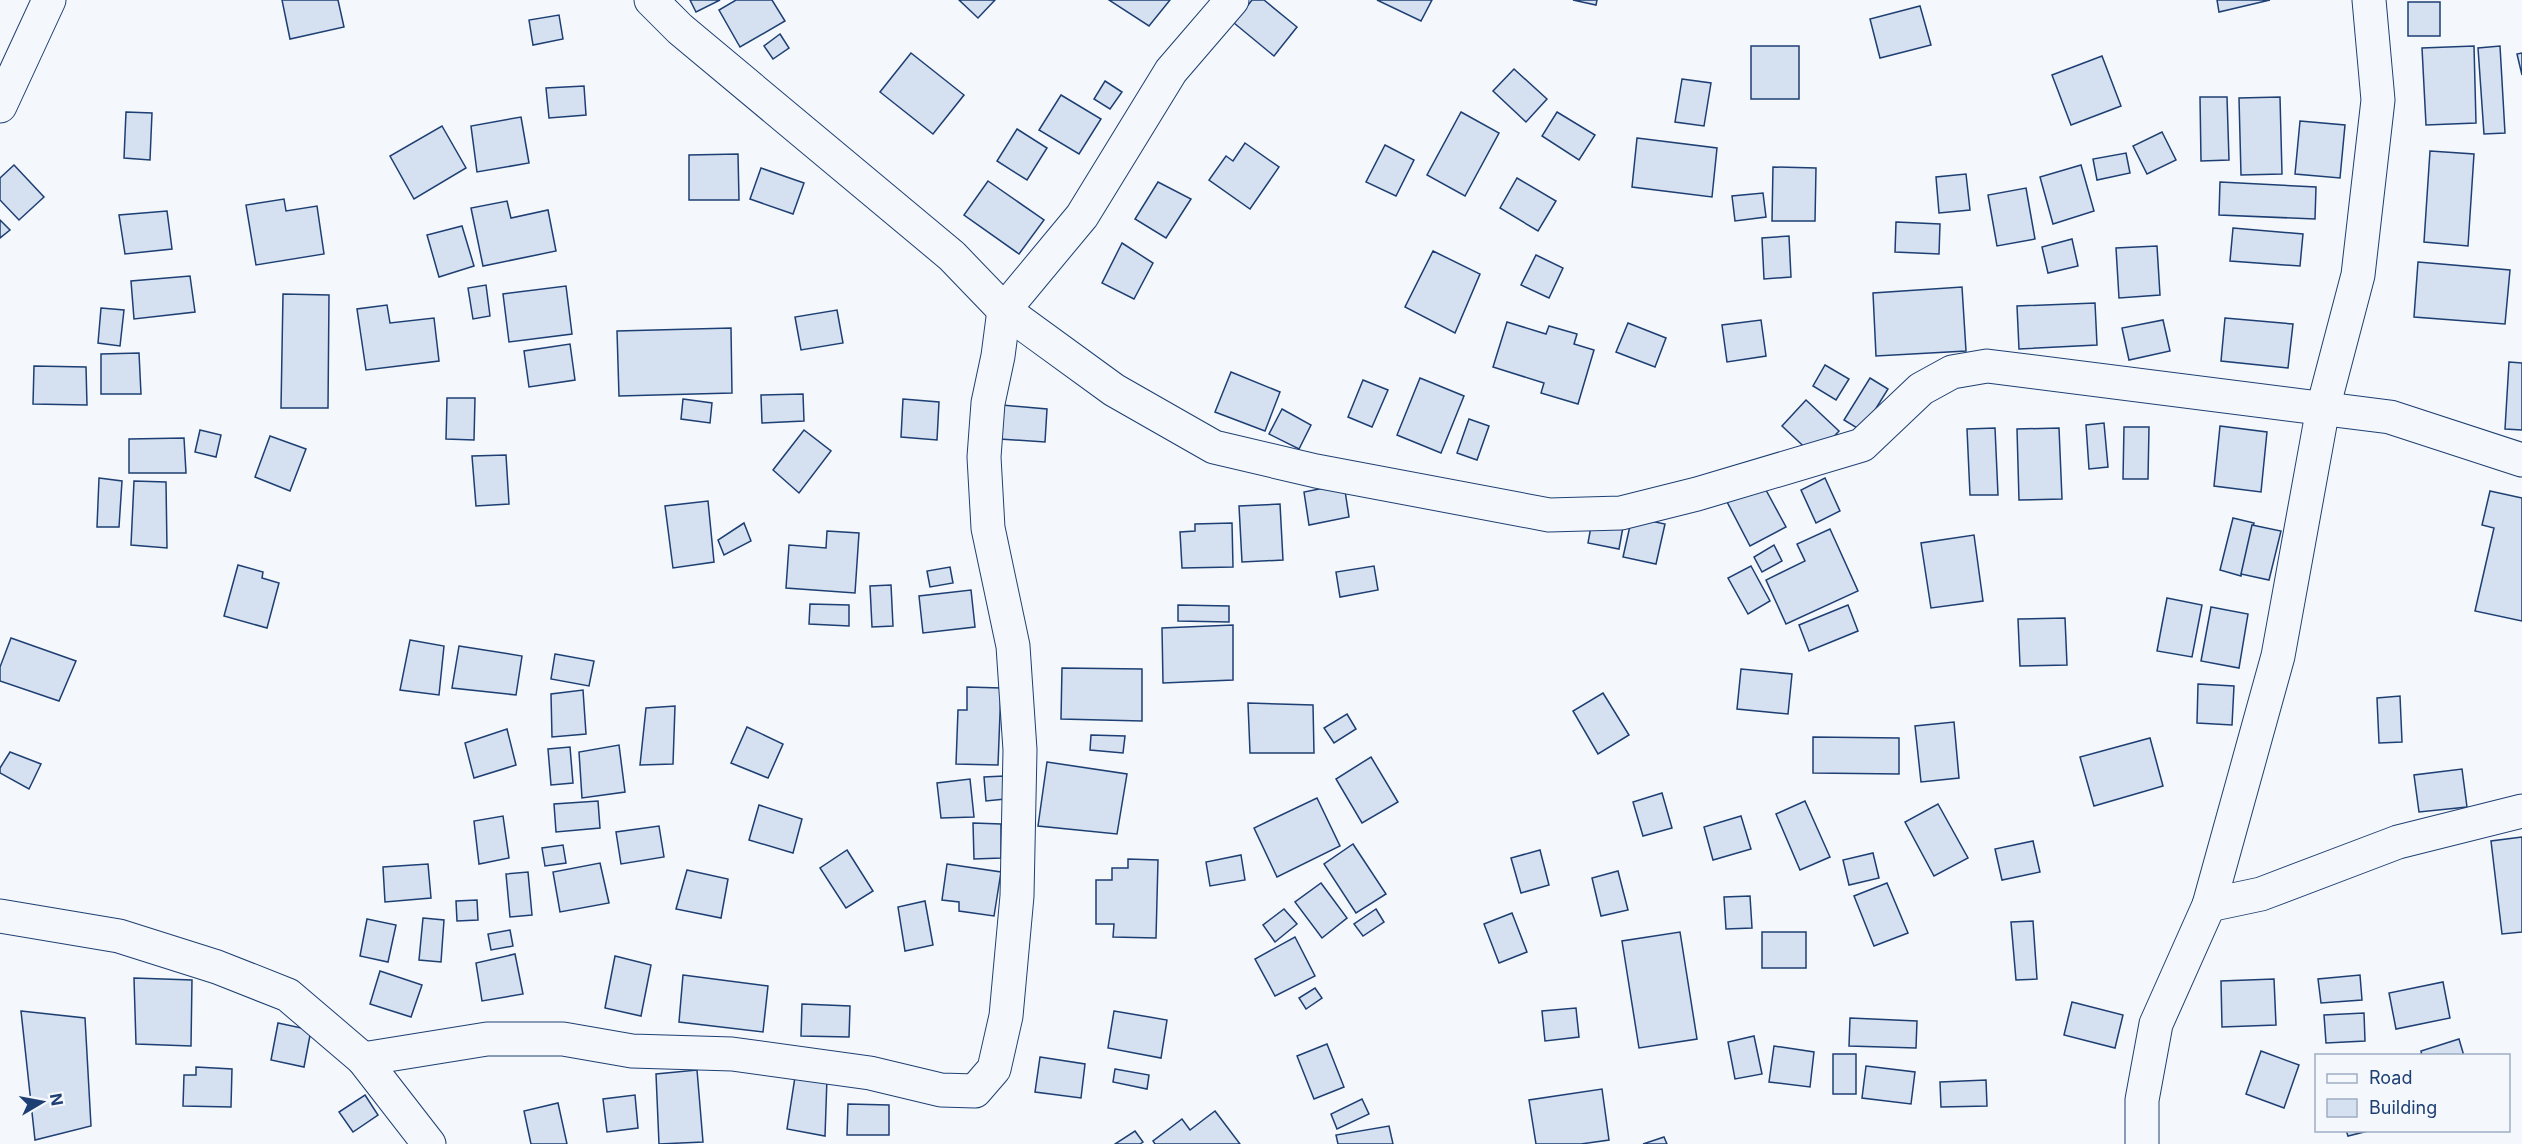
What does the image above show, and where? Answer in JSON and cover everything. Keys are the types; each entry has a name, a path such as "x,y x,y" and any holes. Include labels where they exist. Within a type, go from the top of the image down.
{"street":[{"path":"0,106 49,0"},
{"path":"651,0 680,29 952,256 1004,310 1114,390 1214,447 1316,471 1549,515 1621,513 1862,445 1921,389 1952,372 1987,366 2390,417 2522,460"},
{"path":"363,1059 487,1039 563,1039 632,1051 732,1054 870,1072 941,1090 975,1092 994,1069 1006,1016 1017,896 1020,750 1013,658 988,528 984,457 988,403 998,356 1004,310 1082,216 1171,71 1232,0"},
{"path":"2142,1144 2142,1100 2156,1024 2209,905 2278,656 2323,408 2360,264 2378,100 2369,0"},
{"path":"2209,905 2261,894 2398,842 2522,811"},
{"path":"0,916 118,936 217,967 288,995 363,1059 429,1144"}],"building":[{"path":"282,0 338,0 344,27 290,39"},
{"path":"690,0 720,0 696,12"},
{"path":"736,0 772,0 785,21 740,47 719,10"},
{"path":"959,0 995,0 978,18"},
{"path":"1109,0 1170,0 1149,26"},
{"path":"1252,0 1264,0 1297,27 1274,56 1234,23"},
{"path":"1377,0 1432,0 1421,21"},
{"path":"1573,0 1597,0 1596,5"},
{"path":"2217,0 2270,0 2219,12"},
{"path":"2408,2 2440,2 2440,36 2408,36"},
{"path":"1920,6 1931,45 1880,58 1870,19"},
{"path":"559,15 563,39 533,45 529,20"},
{"path":"780,34 789,48 773,59 764,46"},
{"path":"1751,46 1799,46 1799,99 1751,99"},
{"path":"2474,46 2476,123 2426,125 2422,48"},
{"path":"2500,46 2505,133 2484,134 2478,48"},
{"path":"911,53 964,95 933,134 880,92"},
{"path":"2522,53 2522,75 2517,54"},
{"path":"2102,56 2121,106 2071,125 2052,75"},
{"path":"1514,69 1547,99 1526,122 1493,91"},
{"path":"1682,79 1711,83 1704,126 1675,122"},
{"path":"1105,81 1122,92 1110,109 1094,99"},
{"path":"584,86 586,115 549,118 546,88"},
{"path":"1061,95 1101,119 1079,154 1039,130"},
{"path":"2200,97 2227,97 2229,160 2201,161"},
{"path":"2280,97 2282,174 2241,175 2239,98"},
{"path":"126,112 152,113 150,160 124,158"},
{"path":"1461,112 1499,133 1465,196 1427,175"},
{"path":"1557,112 1595,135 1579,160 1542,136"},
{"path":"521,117 529,163 477,172 471,126"},
{"path":"2300,121 2345,125 2340,178 2295,174"},
{"path":"442,126 466,168 414,199 390,156"},
{"path":"1017,129 1047,148 1027,180 997,161"},
{"path":"2162,132 2176,160 2147,174 2133,146"},
{"path":"1637,138 1717,148 1712,197 1632,187"},
{"path":"1245,143 1279,167 1250,209 1209,180 1226,156 1233,161"},
{"path":"1385,145 1414,160 1396,196 1366,182"},
{"path":"2430,151 2474,154 2468,246 2424,242"},
{"path":"2126,153 2130,173 2097,180 2093,159"},
{"path":"738,154 739,200 689,200 689,155"},
{"path":"14,165 44,197 19,220 0,200 0,178"},
{"path":"2081,165 2094,211 2053,224 2040,177"},
{"path":"1773,167 1816,168 1815,221 1772,221"},
{"path":"761,168 804,183 793,214 750,199"},
{"path":"1966,174 1970,210 1939,213 1936,177"},
{"path":"1517,178 1556,201 1538,231 1500,208"},
{"path":"988,181 1044,220 1019,254 964,215"},
{"path":"1158,182 1191,199 1166,238 1135,219"},
{"path":"2220,182 2316,187 2315,219 2219,215"},
{"path":"2026,188 2035,239 1997,246 1988,195"},
{"path":"1763,193 1766,217 1735,221 1732,196"},
{"path":"284,199 286,211 317,206 324,254 256,265 246,205"},
{"path":"507,201 511,218 548,210 556,251 483,266 471,208"},
{"path":"167,211 172,249 125,254 119,215"},
{"path":"0,220 10,230 0,238"},
{"path":"1896,222 1940,224 1939,254 1895,252"},
{"path":"462,226 474,266 439,277 427,235"},
{"path":"2233,228 2303,234 2300,266 2230,261"},
{"path":"1789,236 1791,277 1764,279 1762,238"},
{"path":"2072,239 2078,266 2048,273 2042,247"},
{"path":"1122,243 1153,263 1134,299 1102,283"},
{"path":"2157,246 2160,295 2119,298 2116,248"},
{"path":"1433,251 1480,274 1455,333 1405,307"},
{"path":"1536,255 1563,268 1549,298 1521,285"},
{"path":"2418,262 2510,270 2505,324 2414,317"},
{"path":"190,276 195,312 134,319 131,281"},
{"path":"486,285 490,316 473,319 468,288"},
{"path":"566,286 572,334 509,342 503,294"},
{"path":"1962,287 1966,351 1876,356 1873,293"},
{"path":"283,294 329,295 328,408 281,408"},
{"path":"2095,303 2097,345 2019,349 2017,306"},
{"path":"387,305 390,323 434,318 439,361 366,370 357,309"},
{"path":"101,308 124,310 120,346 98,343"},
{"path":"837,310 843,343 801,350 795,317"},
{"path":"2225,318 2293,324 2288,368 2221,361"},
{"path":"1761,320 1766,356 1727,362 1722,325"},
{"path":"2163,320 2170,351 2129,360 2122,328"},
{"path":"1507,322 1546,334 1549,326 1577,334 1574,344 1594,350 1578,404 1541,393 1544,383 1493,367"},
{"path":"1628,323 1666,338 1655,367 1616,352"},
{"path":"731,328 732,393 619,396 617,331"},
{"path":"570,344 575,380 529,387 524,351"},
{"path":"139,353 141,394 101,394 101,354"},
{"path":"2509,362 2522,363 2522,430 2505,429"},
{"path":"1825,365 1849,379 1836,400 1813,386"},
{"path":"34,366 86,367 87,405 33,404"},
{"path":"1231,372 1280,392 1265,431 1215,412"},
{"path":"1420,378 1464,396 1441,453 1397,435"},
{"path":"1870,378 1888,389 1862,431 1844,420"},
{"path":"1363,380 1388,390 1372,427 1348,417"},
{"path":"803,394 804,421 762,423 761,395"},
{"path":"447,398 475,398 474,440 446,439"},
{"path":"683,399 712,403 710,423 681,419"},
{"path":"903,399 939,402 937,440 901,437"},
{"path":"1806,400 1839,431 1815,457 1782,426"},
{"path":"1002,405 1047,409 1045,442 1000,439"},
{"path":"1282,409 1311,425 1299,449 1269,434"},
{"path":"1469,419 1489,426 1477,460 1457,453"},
{"path":"2104,423 2108,467 2089,469 2086,425"},
{"path":"2220,426 2267,432 2261,492 2214,486"},
{"path":"2124,427 2149,427 2148,479 2123,479"},
{"path":"1995,428 1998,495 1970,495 1967,429"},
{"path":"2059,428 2062,499 2019,500 2017,429"},
{"path":"200,430 221,435 216,457 195,452"},
{"path":"804,430 831,451 799,493 773,470"},
{"path":"270,436 306,449 290,491 255,477"},
{"path":"184,438 186,473 129,473 129,439"},
{"path":"506,455 509,504 476,506 472,456"},
{"path":"99,478 122,481 119,527 97,527"},
{"path":"1825,478 1840,511 1816,523 1801,490"},
{"path":"1760,479 1786,527 1750,546 1725,498"},
{"path":"134,481 166,482 167,548 131,545"},
{"path":"1344,484 1349,517 1309,525 1304,492"},
{"path":"2490,491 2522,498 2522,621 2475,611 2494,528 2482,525"},
{"path":"708,501 714,562 673,568 665,506"},
{"path":"1280,504 1283,560 1242,562 1239,506"},
{"path":"1632,517 1665,524 1656,564 1623,557"},
{"path":"2233,518 2254,523 2241,576 2220,570"},
{"path":"1592,521 1623,527 1619,549 1588,543"},
{"path":"744,523 751,541 724,555 718,540"},
{"path":"1232,523 1233,567 1182,568 1180,532 1195,531 1195,524"},
{"path":"2252,525 2281,531 2269,580 2241,574"},
{"path":"1830,529 1858,591 1786,624 1766,580 1805,561 1797,544"},
{"path":"827,531 859,533 855,593 786,588 789,545 826,548"},
{"path":"1974,535 1983,601 1931,608 1921,543"},
{"path":"1774,545 1782,561 1762,572 1754,557"},
{"path":"238,565 263,572 262,578 279,583 267,628 224,616"},
{"path":"1374,566 1378,590 1340,597 1336,572"},
{"path":"1751,566 1770,601 1748,614 1728,578"},
{"path":"950,567 953,583 930,587 927,571"},
{"path":"891,585 893,626 872,627 870,586"},
{"path":"971,590 975,627 923,633 919,596"},
{"path":"2167,598 2202,605 2192,657 2157,651"},
{"path":"810,604 849,605 849,626 809,624"},
{"path":"1178,605 1229,606 1229,622 1178,621"},
{"path":"1848,605 1858,631 1809,651 1799,625"},
{"path":"2211,607 2248,614 2239,668 2201,661"},
{"path":"2065,618 2067,665 2020,666 2018,619"},
{"path":"1233,625 1233,680 1163,683 1162,628"},
{"path":"11,638 76,661 59,701 0,681 0,667"},
{"path":"410,640 444,646 439,695 400,690"},
{"path":"459,646 522,656 516,695 452,688"},
{"path":"555,654 594,661 589,686 551,679"},
{"path":"1062,668 1142,669 1142,721 1061,719"},
{"path":"1741,669 1792,674 1788,714 1737,709"},
{"path":"2198,684 2234,686 2232,725 2197,723"},
{"path":"967,687 1001,688 998,765 956,764 958,710 967,710"},
{"path":"583,690 586,734 552,737 551,694"},
{"path":"1603,693 1629,735 1598,754 1573,711"},
{"path":"2400,696 2402,742 2379,743 2377,698"},
{"path":"1248,703 1313,705 1314,753 1250,753"},
{"path":"675,706 673,764 640,765 646,708"},
{"path":"1347,714 1356,729 1334,743 1324,728"},
{"path":"1954,722 1959,778 1921,782 1915,726"},
{"path":"747,727 783,744 768,778 731,763"},
{"path":"507,729 516,765 474,778 465,743"},
{"path":"1091,735 1125,736 1123,753 1090,750"},
{"path":"1813,737 1899,738 1899,774 1813,773"},
{"path":"2150,738 2163,786 2094,806 2080,757"},
{"path":"619,745 625,792 582,798 579,752"},
{"path":"570,747 573,783 551,785 548,749"},
{"path":"10,752 41,764 29,789 0,773 0,768"},
{"path":"1371,757 1398,802 1362,823 1336,779"},
{"path":"1047,762 1127,774 1117,834 1038,826"},
{"path":"2462,769 2467,807 2419,812 2414,775"},
{"path":"1004,776 1005,799 986,801 984,777"},
{"path":"970,779 974,817 941,818 937,783"},
{"path":"1662,793 1672,828 1643,836 1633,802"},
{"path":"1317,798 1340,846 1277,877 1254,828"},
{"path":"598,801 600,828 556,832 554,804"},
{"path":"1805,801 1830,857 1800,870 1776,814"},
{"path":"1938,804 1968,858 1934,876 1905,822"},
{"path":"759,805 802,819 793,853 749,840"},
{"path":"503,816 509,858 479,864 474,821"},
{"path":"1741,816 1751,849 1713,860 1704,827"},
{"path":"973,823 1001,824 1001,858 974,859"},
{"path":"659,826 664,857 621,864 616,832"},
{"path":"2522,837 2522,932 2502,934 2491,841"},
{"path":"2033,841 2040,872 2002,880 1995,849"},
{"path":"1353,844 1386,894 1356,913 1324,864"},
{"path":"563,845 566,863 545,866 542,848"},
{"path":"847,850 873,891 846,908 820,868"},
{"path":"1540,850 1549,885 1521,893 1511,858"},
{"path":"1873,853 1879,878 1849,885 1843,860"},
{"path":"1241,855 1245,880 1210,886 1206,862"},
{"path":"1128,859 1158,860 1156,938 1113,937 1114,924 1096,924 1096,880 1112,880 1112,868 1128,868"},
{"path":"600,863 609,903 560,912 553,872"},
{"path":"428,864 431,898 385,902 383,867"},
{"path":"947,864 1001,872 994,916 959,911 959,902 942,900"},
{"path":"687,870 728,879 721,918 676,909"},
{"path":"1618,871 1628,910 1601,916 1592,878"},
{"path":"528,872 532,915 510,917 506,874"},
{"path":"1321,883 1347,918 1322,938 1295,902"},
{"path":"1887,883 1908,933 1874,946 1854,896"},
{"path":"1750,896 1752,928 1726,929 1724,897"},
{"path":"477,900 478,920 457,921 456,901"},
{"path":"925,901 933,945 905,951 898,907"},
{"path":"1284,909 1297,924 1275,942 1263,925"},
{"path":"1376,909 1384,922 1363,936 1354,924"},
{"path":"1512,913 1527,952 1499,963 1484,924"},
{"path":"423,918 444,920 441,962 419,960"},
{"path":"367,919 396,925 388,962 360,956"},
{"path":"2033,921 2037,979 2016,980 2011,922"},
{"path":"510,930 513,946 491,950 488,934"},
{"path":"1680,932 1697,1039 1639,1048 1622,941"},
{"path":"1762,932 1806,932 1806,968 1762,968"},
{"path":"1295,937 1315,976 1275,996 1255,959"},
{"path":"515,954 523,994 482,1001 476,963"},
{"path":"615,956 651,965 641,1016 605,1008"},
{"path":"380,971 422,985 411,1017 370,1004"},
{"path":"683,975 768,986 763,1032 679,1022"},
{"path":"2360,975 2362,1000 2321,1003 2318,979"},
{"path":"134,978 192,980 191,1046 136,1044"},
{"path":"2274,979 2276,1025 2222,1027 2221,981"},
{"path":"2443,982 2450,1018 2396,1029 2389,993"},
{"path":"1315,988 1322,998 1306,1009 1299,998"},
{"path":"2072,1002 2123,1015 2115,1048 2064,1035"},
{"path":"802,1004 850,1006 849,1037 801,1036"},
{"path":"1576,1008 1579,1037 1545,1041 1542,1011"},
{"path":"21,1011 85,1018 91,1126 35,1140"},
{"path":"1114,1011 1167,1020 1161,1058 1108,1048"},
{"path":"2364,1013 2365,1041 2326,1043 2324,1015"},
{"path":"1850,1018 1917,1021 1916,1048 1849,1046"},
{"path":"278,1023 311,1030 304,1067 271,1060"},
{"path":"1754,1036 1762,1074 1735,1079 1728,1042"},
{"path":"2459,1039 2463,1054 2422,1054 2421,1051"},
{"path":"1327,1044 1344,1087 1314,1099 1297,1056"},
{"path":"1774,1046 1814,1052 1810,1087 1769,1082"},
{"path":"2261,1051 2299,1065 2284,1108 2246,1094"},
{"path":"1833,1054 1856,1054 1856,1094 1833,1094"},
{"path":"1040,1057 1085,1064 1081,1098 1035,1092"},
{"path":"1866,1066 1915,1072 1911,1104 1862,1098"},
{"path":"196,1067 232,1069 231,1107 183,1106 184,1075 196,1075"},
{"path":"1115,1069 1149,1075 1147,1089 1113,1082"},
{"path":"697,1070 703,1142 659,1144 656,1074"},
{"path":"795,1077 827,1078 825,1136 787,1129"},
{"path":"1986,1080 1987,1106 1941,1107 1940,1082"},
{"path":"1602,1089 1609,1140 1581,1144 1536,1144 1529,1100"},
{"path":"365,1095 378,1115 353,1132 339,1112"},
{"path":"635,1095 638,1128 607,1132 603,1099"},
{"path":"1362,1099 1369,1114 1337,1129 1331,1114"},
{"path":"558,1103 567,1144 531,1144 524,1111"},
{"path":"848,1104 889,1105 889,1135 847,1135"},
{"path":"1215,1111 1240,1144 1155,1144 1153,1141 1182,1119 1190,1130"},
{"path":"1389,1126 1393,1144 1338,1144 1336,1135"},
{"path":"1135,1131 1143,1142 1140,1144 1115,1144"},
{"path":"2347,1132 2364,1132 2348,1136"},
{"path":"1664,1137 1667,1144 1643,1144"}]}
